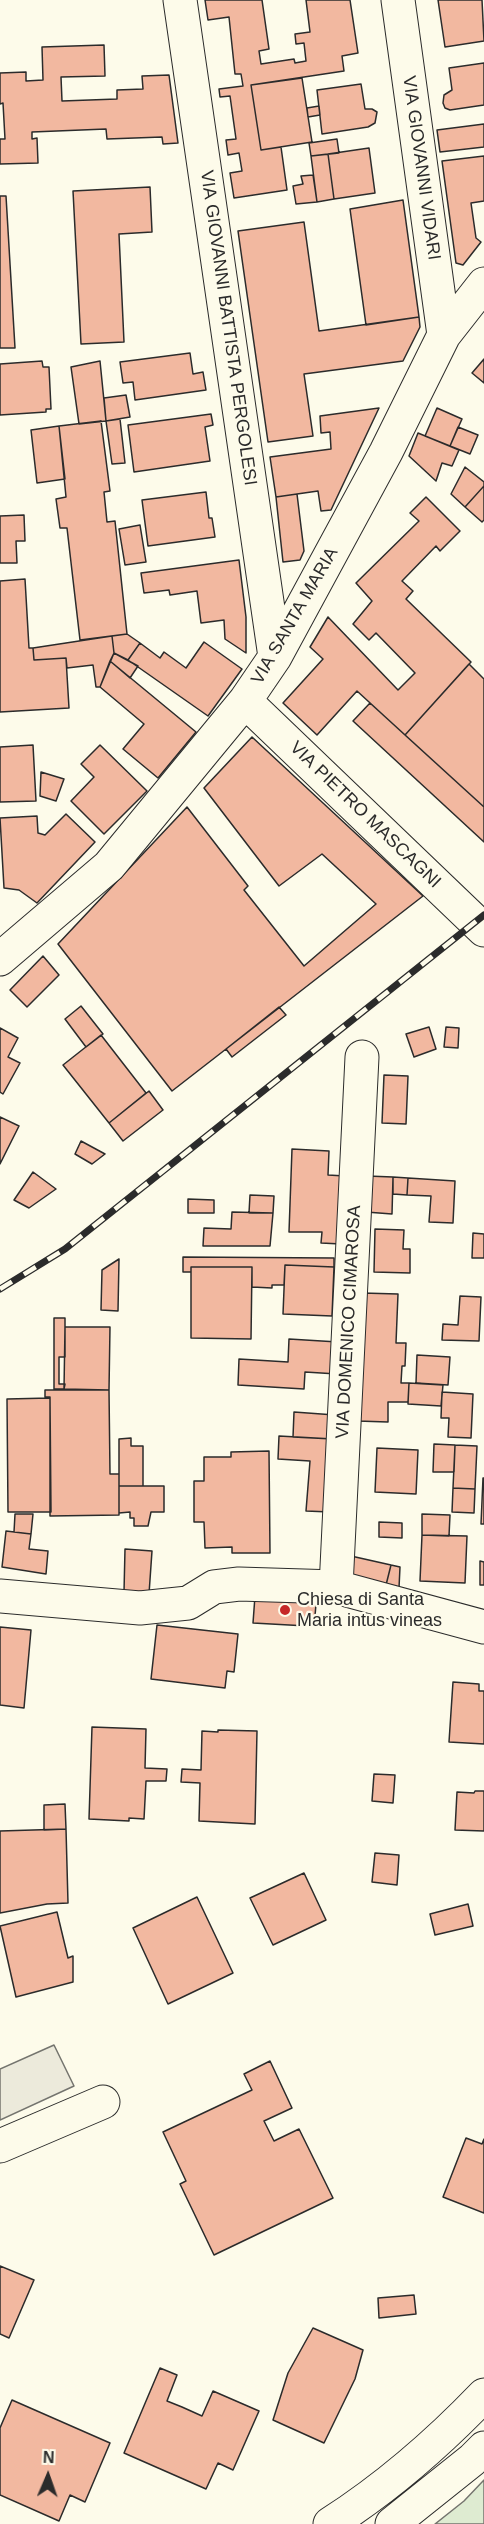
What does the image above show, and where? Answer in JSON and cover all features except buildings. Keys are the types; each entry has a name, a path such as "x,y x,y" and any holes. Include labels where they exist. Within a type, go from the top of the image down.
{"street":[{"name":"VIA GIOVANNI BATTISTA PERGOLESI","path":"180,0 275,657"},
{"name":"VIA GIOVANNI VIDARI","path":"398,0 444,335"},
{"name":"VIA SANTA MARIA","path":"0,959 109,866 245,701 275,657 386,452 444,335 484,284"},
{"name":"VIA PIETRO MASCAGNI","path":"245,701 484,930"},
{"name":"VIA DOMENICO CIMAROSA","path":"336,1587 362,1057"},
{"path":"0,1596 140,1608 188,1603 214,1587 239,1584 336,1587 484,1627"},
{"path":"0,2146 103,2102"},
{"path":"330,2524 358,2506 450,2431 484,2395"},
{"path":"392,2524 484,2448"}],"green space":[{"path":"484,2480 484,2524 435,2524 464,2501"}],"shaded area":[{"path":"54,2045 74,2086 0,2120 0,2069"}],"railway":[{"path":"0,1289 65,1249 484,915"}],"place":[{"name":"Chiesa di Santa Maria intus vineas","path":"285,1610"}]}
